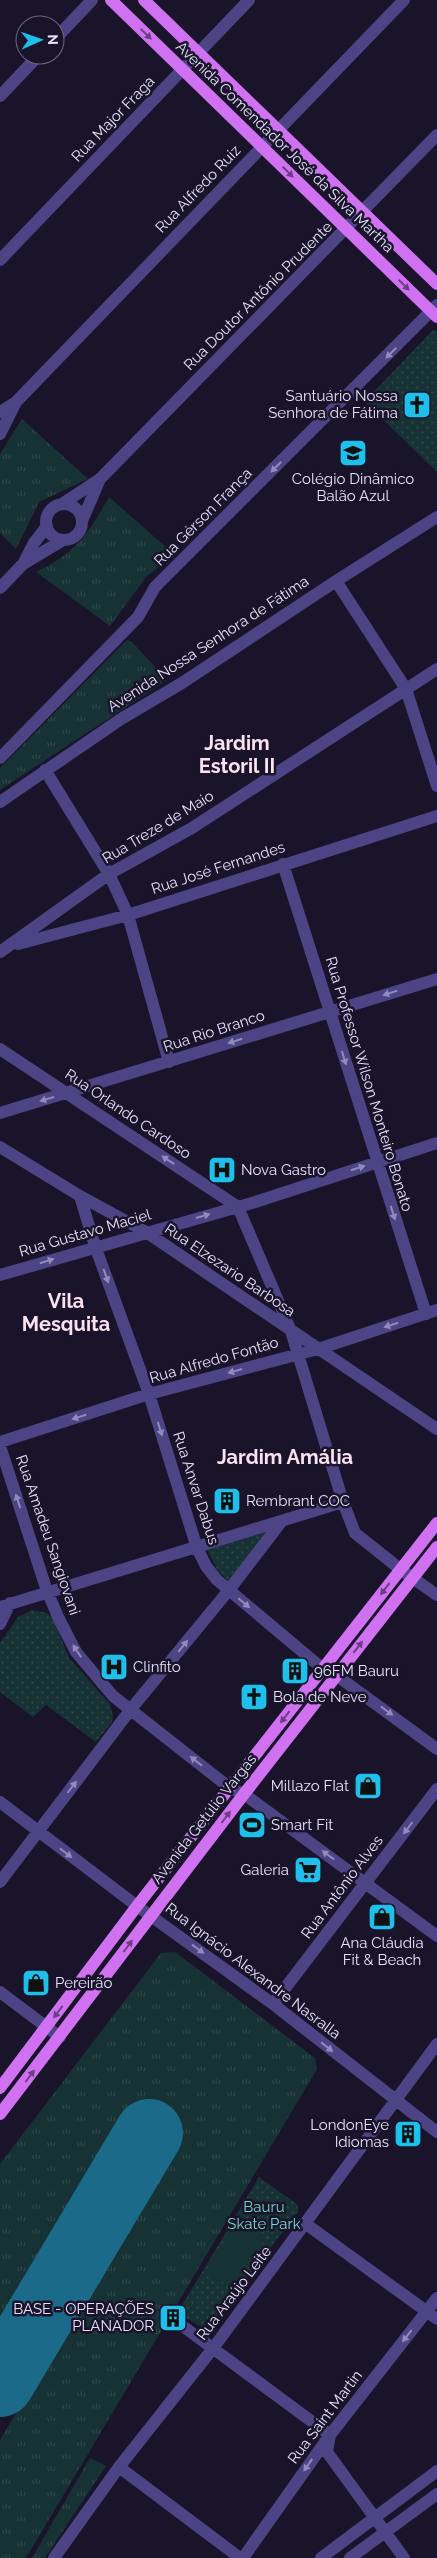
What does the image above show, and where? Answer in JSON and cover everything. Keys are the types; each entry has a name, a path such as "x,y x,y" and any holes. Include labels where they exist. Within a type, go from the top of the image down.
{"main road":[{"name":"Avenida Comendador José da Silva Martha","path":"111,0 346,230 435,311"},
{"name":"Avenida Comendador José da Silva Martha","path":"144,0 437,284"},
{"name":"Avenida Getúlio Vargas","path":"0,2088 137,1906 437,1523"},
{"name":"Avenida Getúlio Vargas","path":"0,2114 244,1794 437,1547"}],"street":[{"path":"65,28 92,0"},
{"name":"Rua Major Fraga","path":"0,260 249,0"},
{"name":"Rua Alfredo Ruiz","path":"0,412 16,402 262,146 280,131 404,0"},
{"path":"0,96 29,65"},
{"name":"Rua Doutor Antônio Prudente","path":"23,564 34,543 47,526 48,513 57,505 62,504 100,479 437,135"},
{"name":"Rua Gérson França","path":"0,758 138,617 155,587 435,311"},
{"name":"Rua Alfredo Ruiz","path":"0,434 16,402"},
{"name":"Rua Doutor Antônio Prudente","path":"0,588 23,564 63,540 69,540 79,533 82,521 100,479"},
{"path":"62,504 74,506 81,515 82,521"},
{"name":"Avenida Nossa Senhora de Fátima","path":"0,802 45,770 336,581 437,518"},
{"path":"47,526 52,535 63,540"},
{"path":"336,581 406,689 437,786"},
{"name":"Rua Treze de Maio","path":"4,950 109,874 192,828 437,669"},
{"path":"45,770 109,874 128,915 169,1062"},
{"name":"Rua José Fernandes","path":"4,950 53,934 128,915 437,816"},
{"name":"Rua Professor Wilson Monteiro Bonato","path":"283,864 376,1162 431,1312"},
{"path":"48,919 53,934"},
{"name":"Rua Rio Branco","path":"0,1113 437,978"},
{"name":"Rua Orlando Cardoso","path":"0,1049 238,1207"},
{"name":"Rua Gustavo Maciel","path":"0,1275 95,1246 238,1207 437,1143"},
{"name":"Rua Elzezario Barbosa","path":"0,1147 80,1196 146,1232 437,1429"},
{"name":"Rua Anvar Dabus","path":"80,1196 95,1246 149,1394 197,1548 206,1566 229,1590 323,1669 336,1675 437,1749"},
{"path":"238,1207 291,1331 343,1502 355,1533 400,1569 437,1595"},
{"name":"Rua Alfredo Fontão","path":"0,1444 149,1394 318,1348 431,1312"},
{"name":"Rua Amadeu Sangiovani","path":"0,1444 47,1591 76,1652 113,1696 230,1788 244,1794 437,1936"},
{"path":"0,1624 5,1605 343,1502"},
{"path":"0,1882 131,1709 229,1590 281,1522"},
{"name":"Rua Antônio Alves","path":"273,2004 437,1789"},
{"name":"Rua Ignácio Alexandre Nasralla","path":"0,1802 137,1906 273,2004 437,2132"},
{"path":"0,1992 60,2037"},
{"name":"Rua Araújo Leite","path":"54,2558 118,2467 214,2347 437,2044"},
{"path":"306,2224 437,2319"},
{"name":"Rua Saint Martin","path":"241,2558 330,2435 437,2298"},
{"path":"180,2324 214,2347 330,2435 327,2452 404,2558"},
{"path":"118,2467 241,2558"},
{"path":"320,2558 437,2471"},
{"path":"350,2558 437,2494"}],"green space":[{"path":"433,330 437,331 437,472 367,404 368,398"},
{"path":"22,419 88,479 39,502 16,549 0,533 0,454"},
{"path":"109,497 175,555 147,576 110,626 36,572 50,565 80,541"},
{"path":"127,640 131,641 167,680 0,790 0,768"},
{"path":"268,1531 229,1583 217,1569 207,1550"},
{"path":"32,1610 47,1613 53,1618 69,1658 110,1704 113,1716 112,1722 96,1742 46,1705 33,1717 0,1692 0,1643 18,1617"},
{"path":"175,1952 315,2058 317,2069 26,2558 0,2558 0,2440 179,2142 180,2134 138,2108 129,2107 0,2323 0,2164 161,1953"},
{"name":"Bauru Skate Park","path":"259,2177 298,2205 298,2212 210,2326 202,2327 184,2317 181,2307"},
{"path":"236,2221 265,2238 235,2290 206,2272"},
{"path":"90,2458 106,2466 45,2558 32,2558"}],"runway":[{"path":"0,2383 149,2133"}],"place":[{"name":"Santuário Nossa Senhora de Fátima","path":"417,405"},
{"name":"Colégio Dinâmico Balão Azul","path":"353,453"},
{"name":"Nova Gastro","path":"222,1170"},
{"name":"Rembrant COC","path":"227,1501"},
{"name":"Clinfito","path":"114,1667"},
{"name":"96FM Bauru","path":"295,1671"},
{"name":"Bola de Neve","path":"254,1697"},
{"name":"Millazo FIat","path":"368,1786"},
{"name":"Smart Fit","path":"252,1825"},
{"name":"Galeria","path":"308,1870"},
{"name":"Ana Cláudia Fit & Beach","path":"382,1917"},
{"name":"Pereirão","path":"36,1983"},
{"name":"LondonEye Idiomas","path":"408,2134"},
{"name":"BASE - OPERAÇÕES PLANADOR","path":"173,2318"}],"district":[{"name":"Jardim Estoril II","path":"237,754"},
{"name":"Vila Mesquita","path":"66,1312"},
{"name":"Jardim Amália","path":"285,1457"}]}
